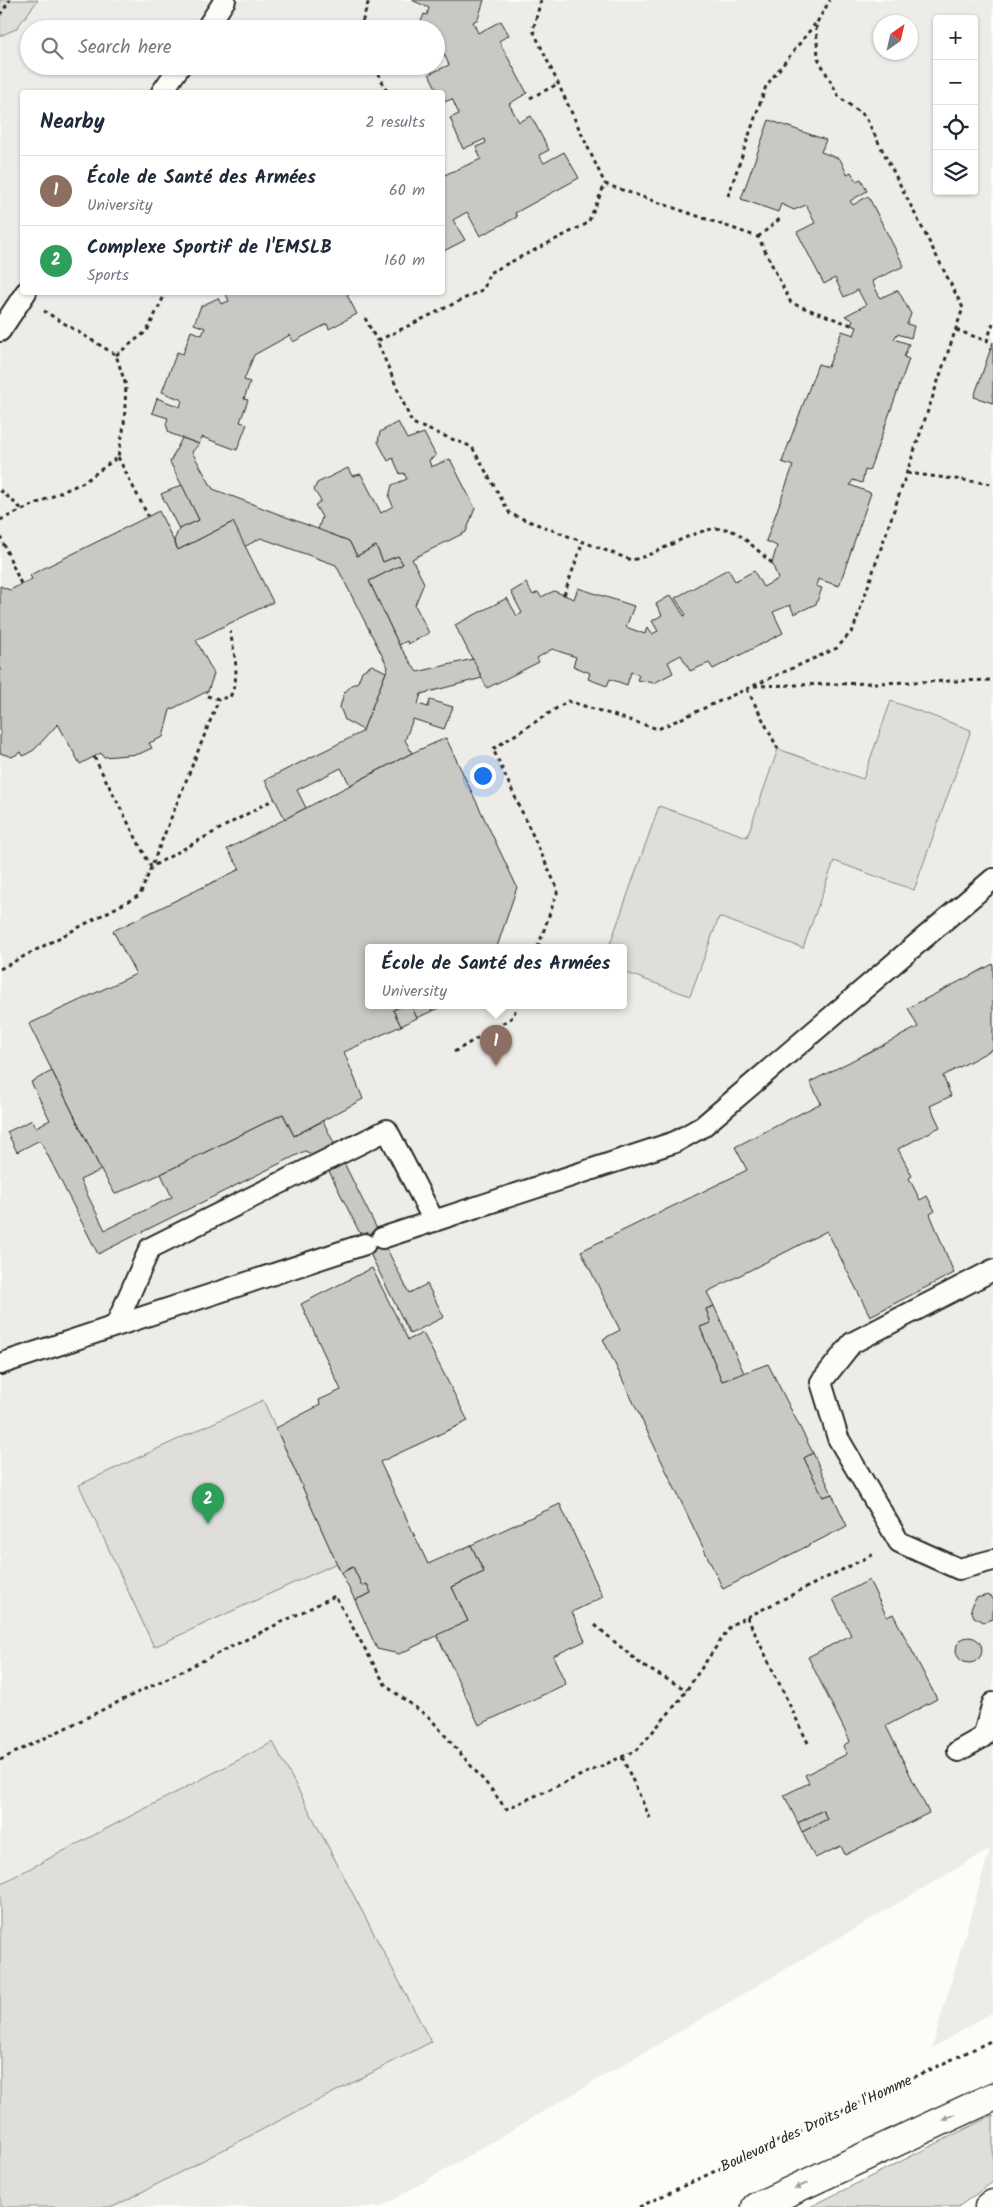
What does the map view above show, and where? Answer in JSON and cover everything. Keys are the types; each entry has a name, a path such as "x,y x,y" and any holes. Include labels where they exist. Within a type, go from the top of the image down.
{"main road":[{"path":"756,2207 993,2097"},
{"path":"989,2207 993,2204"}],"lane":[{"path":"212,20 225,0"},
{"path":"163,90 174,75"},
{"path":"0,331 24,295"},
{"path":"0,1364 674,1142 702,1127 993,879"},
{"path":"116,1325 150,1248 387,1130 434,1221"},
{"path":"993,1270 852,1343 821,1382 838,1438 899,1542 958,1569 993,1560"},
{"path":"958,1751 983,1737 993,1703"}],"path":[{"path":"0,15 10,0"},
{"path":"363,20 369,0"},
{"path":"541,0 532,30 605,184 758,238 791,303 851,325"},
{"path":"728,196 766,86 816,24 830,0"},
{"path":"539,944 558,890 493,749 568,701 658,730 836,648 853,630 963,308 865,116 839,97 818,58 816,24"},
{"path":"379,75 386,90"},
{"path":"530,98 558,84"},
{"path":"377,341 484,289 489,273 588,223 605,184"},
{"path":"758,238 782,217"},
{"path":"24,295 116,355 126,386 124,426 118,457 148,516"},
{"path":"116,355 147,331 165,295"},
{"path":"365,318 377,341 412,423 472,447 510,514 631,560 643,558 687,538 716,528 735,532 772,563"},
{"path":"956,330 987,341 993,322"},
{"path":"0,520 84,482 118,457"},
{"path":"907,473 993,484"},
{"path":"0,490 23,510"},
{"path":"0,536 21,584"},
{"path":"564,595 583,541"},
{"path":"207,696 219,699 230,697 235,686 236,664 230,631"},
{"path":"752,686 993,680"},
{"path":"747,689 778,749"},
{"path":"0,969 140,895 219,699"},
{"path":"94,757 151,867"},
{"path":"151,867 274,799"},
{"path":"454,1052 513,1017 516,1009"},
{"path":"0,1760 335,1596 386,1686 430,1718 506,1809 637,1750 687,1690 731,1624 899,1542"},
{"path":"747,1617 808,1743"},
{"path":"596,1625 643,1666 687,1690"},
{"path":"622,1757 650,1818"},
{"name":"Boulevard des Droits de l'Homme","path":"639,2207 993,2040"}],"shaded area":[{"path":"0,0 38,0 23,20 20,20 20,24 16,29 0,36"},
{"path":"26,0 993,0 993,2012 932,2048 990,1849 381,2207 0,2207 0,36 16,29"},
{"path":"891,701 971,730 914,890 834,861 803,948 719,917 690,996 627,973 627,944 610,944 659,806 747,837 778,749 863,779"},
{"path":"263,1400 337,1563 154,1647 79,1485"},
{"path":"273,1742 431,2042 113,2207 0,2207 0,1884"},
{"path":"993,2115 993,2182 958,2207 810,2207"}],"building":[{"path":"412,0 484,0 478,19 473,22 478,33 501,21 509,35 499,41 527,93 509,104 519,122 531,116 549,150 539,155 544,163 564,152 579,178 515,213 517,217 480,236 467,212 453,220 465,240 445,250 445,175 481,159 476,147 486,143 485,139 463,149 450,118 459,114 452,99 445,102 445,90 437,90 430,75 445,75 445,67 449,65 445,56 445,20 422,20 424,14 427,15 429,8"},
{"path":"769,120 826,140 821,152 840,159 847,174 851,172 856,181 861,179 867,191 850,201 853,205 868,196 904,266 872,281 880,298 898,290 911,314 907,324 914,326 911,338 897,334 894,339 909,344 904,357 909,359 869,471 865,470 862,483 853,480 850,485 871,493 839,586 818,579 816,586 822,588 816,604 794,614 790,605 773,612 783,633 713,669 709,663 690,671 681,655 668,662 673,673 654,683 637,680 639,675 631,672 627,685 610,679 607,686 588,679 590,673 573,666 576,657 552,649 537,658 539,662 487,688 455,625 507,598 517,616 522,613 511,592 526,583 533,595 538,592 541,597 554,591 574,599 578,588 634,606 626,627 645,634 647,627 652,634 658,631 652,621 662,615 656,604 671,595 684,616 686,615 675,598 728,569 735,581 754,571 763,587 778,579 772,563 777,546 766,541 793,466 782,462 818,364 828,367 842,331 854,335 857,327 851,325 853,320 845,316 866,305 858,290 844,297 835,278 824,284 797,232 815,223 806,205 794,210 781,204 778,212 741,199"},
{"path":"226,295 347,295 357,314 329,329 327,324 293,342 290,335 254,355 244,380 250,382 244,399 248,400 240,422 247,424 237,450 202,437 199,444 169,433 166,424 168,418 152,413 157,398 180,407 182,400 162,392 177,352 183,354 191,331 202,335 205,328 194,324 201,306 218,298 221,304 229,301"},
{"path":"993,342 993,403 974,397"},
{"path":"398,422 407,439 424,433 436,456 429,460 431,467 450,459 475,508 466,532 412,559 424,583 415,605 429,633 408,644 407,641 399,645 369,581 403,564 398,556 383,562 376,546 357,556 349,541 318,530 322,517 315,505 321,501 314,490 317,483 348,468 352,476 361,474 381,513 393,506 389,497 392,485 407,479 404,473 400,474 393,458 388,461 378,442 380,432"},
{"path":"182,438 199,444 192,452 213,489 349,541 357,556 376,546 383,562 398,556 403,564 369,581 399,645 417,672 473,659 482,678 421,694 418,704 428,707 430,700 453,707 444,729 413,719 405,740 412,753 350,785 341,768 297,790 306,808 285,819 265,780 362,732 388,667 336,565 261,538 242,548 233,522 178,550 174,540 179,529 199,520 170,462"},
{"path":"182,485 199,520 179,529 161,494"},
{"path":"159,511 178,550 233,522 273,602 196,640 214,674 208,691 170,710 163,737 149,743 152,748 139,754 104,757 101,753 80,764 58,724 34,750 23,756 21,752 12,757 0,753 0,586 10,590 32,579 30,575"},
{"path":"372,665 386,672 363,730 345,720 340,707 344,693 358,682 362,671"},
{"path":"446,738 517,887 498,944 365,944 365,1009 395,1009 393,1010 401,1026 344,1052 363,1099 294,1136 283,1114 161,1174 115,1194 101,1170 29,1024 136,974 113,931 240,869 227,849 412,753"},
{"path":"993,964 993,1049 943,1076 951,1096 930,1106 940,1127 898,1149 912,1176 909,1178 920,1200 927,1196 935,1211 930,1214 954,1273 870,1316 827,1231 707,1292 714,1306 706,1309 711,1323 700,1327 722,1381 768,1364 813,1453 804,1458 823,1497 832,1494 847,1526 723,1589 603,1339 620,1330 581,1251 747,1170 735,1147 821,1103 810,1082 918,1027 908,1008"},
{"path":"413,1009 417,1018 401,1026 393,1010"},
{"path":"413,1009 431,1009 432,1011 417,1018"},
{"path":"52,1071 101,1170 80,1180 105,1230 172,1197 161,1174 283,1114 294,1136 323,1121 409,1293 427,1284 444,1317 410,1334 323,1159 305,1151 98,1254 40,1140 17,1152 7,1132 32,1120 36,1127 50,1120 31,1082"},
{"path":"372,1268 408,1340 423,1333 468,1421 380,1462 428,1564 471,1545 484,1572 452,1587 468,1621 399,1654 377,1649 355,1600 371,1593 367,1584 362,1586 353,1567 341,1573 276,1428 320,1405 319,1400 341,1390 301,1304"},
{"path":"714,1306 744,1373 722,1381 700,1327 711,1323 706,1309"},
{"path":"813,1453 832,1494 823,1497 804,1458"},
{"path":"560,1504 603,1597 572,1612 585,1641 553,1656 566,1684 479,1725 437,1635 468,1621 452,1587 484,1572 471,1545"},
{"path":"353,1567 362,1586 367,1584 371,1593 355,1600 341,1573"},
{"path":"869,1580 887,1617 893,1614 937,1699 886,1726 929,1813 845,1855 841,1846 815,1858 802,1832 827,1819 823,1810 798,1823 784,1795 809,1783 805,1775 847,1754 843,1746 850,1741 808,1657 851,1635 833,1599"},
{"path":"988,1595 993,1598 993,1619 984,1622 974,1617 971,1609 976,1598"},
{"path":"969,1637 978,1641 982,1650 978,1659 969,1663 960,1659 956,1650 960,1641"},
{"path":"823,1810 827,1819 802,1832 798,1823"}],"place":[{"name":"École de Santé des Armées","path":"496,1066"},
{"name":"Complexe Sportif de l'EMSLB","path":"208,1524"}]}
